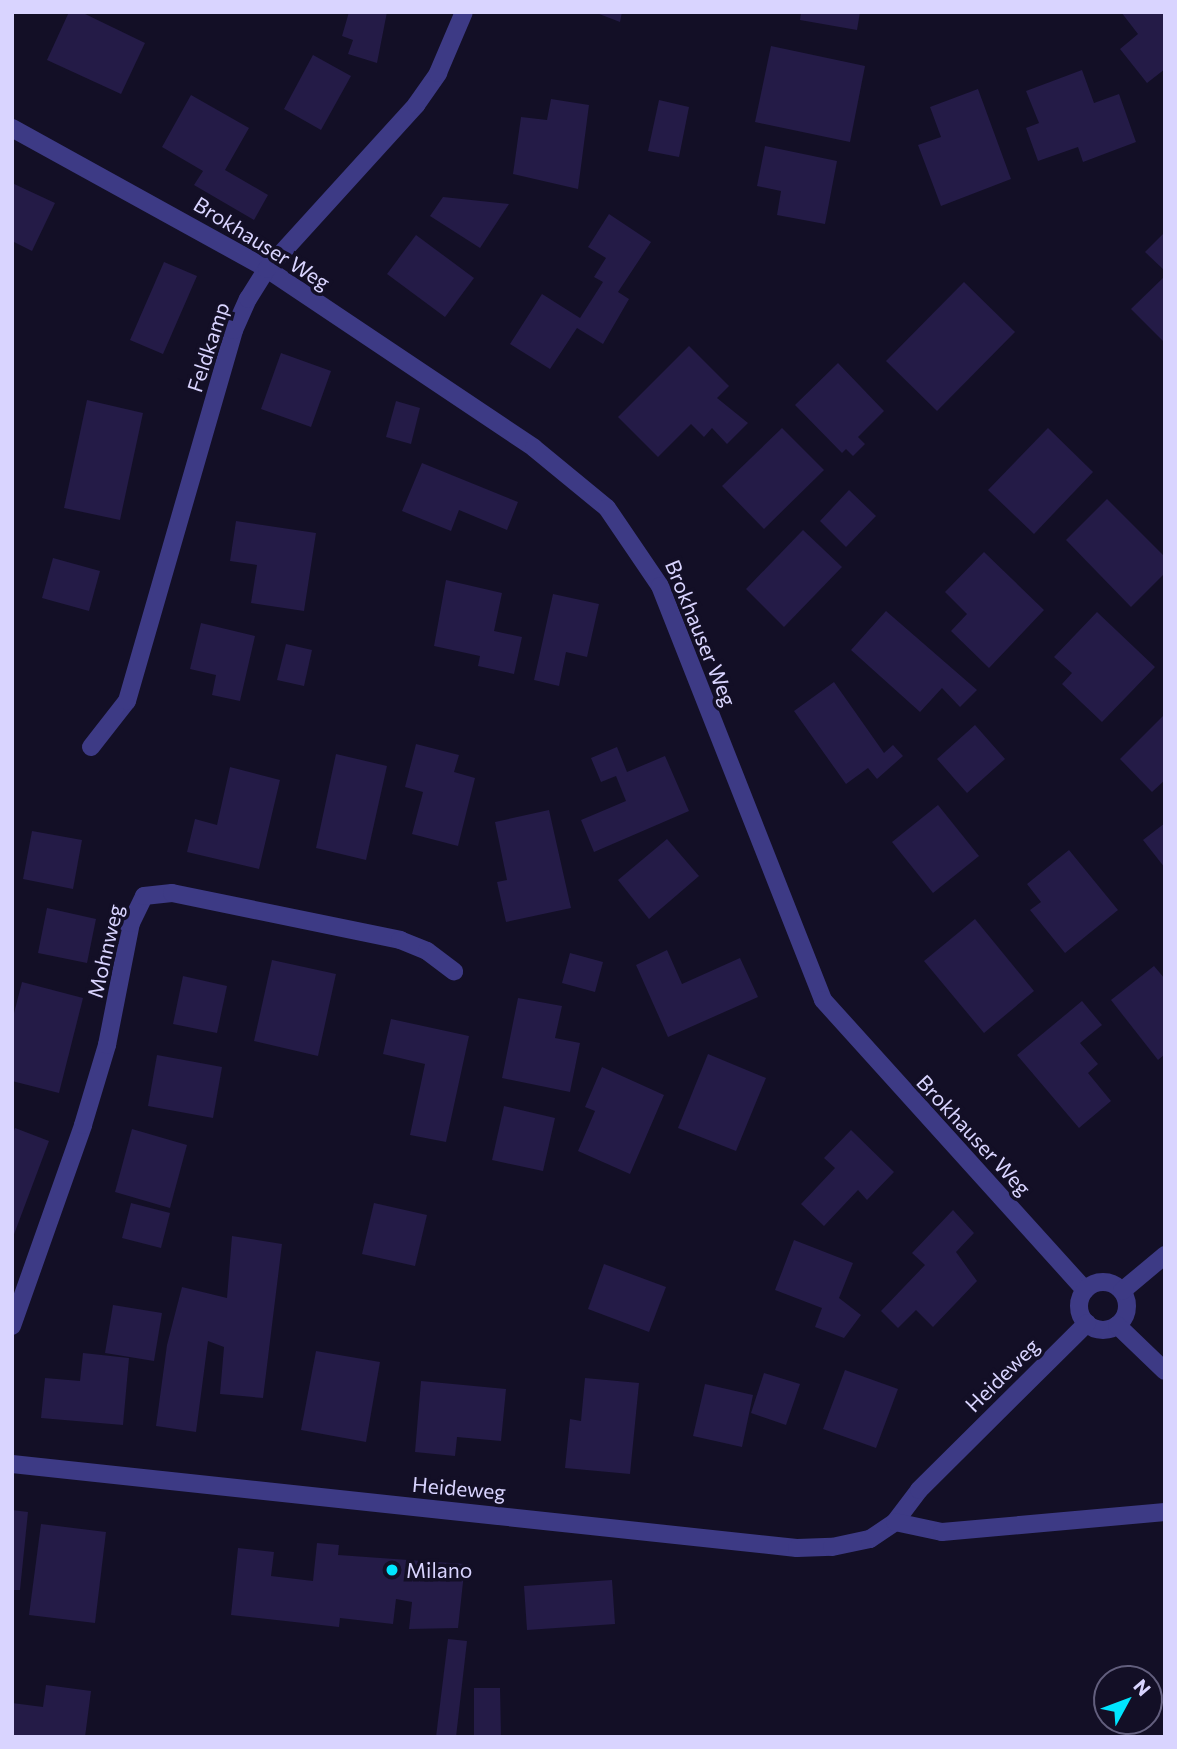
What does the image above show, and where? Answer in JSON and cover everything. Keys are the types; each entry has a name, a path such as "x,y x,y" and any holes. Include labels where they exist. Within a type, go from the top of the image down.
{"street":[{"name":"Feldkamp","path":"90,747 127,701 234,330 267,269 416,105 442,64 464,12"},
{"name":"Brokhauser Weg","path":"12,128 267,269 571,474 631,536 660,586 823,1000 1086,1290"},
{"name":"Mohnweg","path":"12,1326 83,1125 107,1045 131,922 144,897 172,893 400,940 428,951 454,971"},
{"path":"1122,1291 1165,1255"},
{"path":"1104,1282 1122,1291 1126,1313 1117,1325 1102,1329 1087,1323 1080,1303 1086,1290 1104,1282"},
{"name":"Heideweg","path":"12,1464 796,1548 856,1543 895,1522 919,1490 1087,1323"},
{"path":"1117,1325 1165,1371"},
{"path":"895,1522 942,1532 1165,1511"}],"building":[{"path":"69,12 81,12 145,43 121,94 47,60"},
{"path":"349,12 387,12 377,63 348,54 353,40 342,36"},
{"path":"594,12 622,12 620,22"},
{"path":"801,12 860,12 857,30 800,20"},
{"path":"1121,12 1165,12 1165,69 1147,83 1120,49 1138,34"},
{"path":"771,46 865,66 850,142 755,122"},
{"path":"313,55 351,76 321,130 284,109"},
{"path":"1082,70 1094,103 1119,94 1136,142 1083,162 1078,147 1038,161 1026,128 1039,123 1026,91"},
{"path":"978,89 1011,179 941,206 918,145 941,137 930,107"},
{"path":"191,95 249,128 225,170 268,195 254,220 194,185 203,171 162,147"},
{"path":"551,99 589,105 578,189 513,174 521,117 547,120"},
{"path":"659,100 689,107 679,157 648,151"},
{"path":"765,146 837,161 825,224 777,215 781,191 757,186"},
{"path":"12,183 55,203 32,251 12,241"},
{"path":"443,197 509,204 480,248 430,216"},
{"path":"609,214 651,242 618,292 629,299 603,344 577,328 550,369 510,344 542,294 580,318 603,282 594,277 606,258 588,247"},
{"path":"1165,232 1165,271 1145,252"},
{"path":"416,235 474,278 445,317 387,274"},
{"path":"164,262 197,276 163,354 130,340"},
{"path":"1165,276 1165,343 1131,309"},
{"path":"964,282 1015,332 937,411 886,361"},
{"path":"689,346 729,386 717,398 748,423 727,444 712,428 704,437 691,424 658,457 618,417"},
{"path":"281,353 331,371 311,427 261,409"},
{"path":"838,363 884,411 858,437 865,444 853,456 846,449 842,453 795,405"},
{"path":"87,400 143,413 120,520 64,508"},
{"path":"396,401 420,408 411,444 386,437"},
{"path":"782,428 824,470 764,529 722,486"},
{"path":"1048,428 1093,472 1034,534 988,490"},
{"path":"422,463 518,502 507,530 459,510 451,531 402,511"},
{"path":"849,490 876,516 846,547 820,521"},
{"path":"1107,499 1165,557 1165,573 1131,607 1066,540"},
{"path":"236,521 316,533 304,611 251,603 257,565 230,561"},
{"path":"803,530 842,567 784,627 746,589"},
{"path":"984,552 1044,610 989,668 951,631 967,614 945,592"},
{"path":"53,558 100,571 89,611 42,598"},
{"path":"446,580 502,593 494,631 522,637 514,674 478,666 480,656 434,646"},
{"path":"553,594 599,604 587,657 566,652 559,686 534,680"},
{"path":"886,611 977,690 960,707 942,688 920,712 851,650"},
{"path":"1097,612 1155,667 1102,722 1062,684 1072,673 1054,657"},
{"path":"201,623 255,636 240,701 212,695 216,675 190,669"},
{"path":"286,644 312,650 304,686 277,680"},
{"path":"834,682 884,753 893,745 903,756 877,779 868,768 846,784 794,711"},
{"path":"1165,714 1165,780 1152,792 1120,759"},
{"path":"975,725 1005,759 967,793 937,759"},
{"path":"416,744 459,755 454,772 475,778 458,846 412,834 423,792 405,787"},
{"path":"617,747 627,772 665,756 689,811 594,852 581,820 626,801 616,776 601,782 591,758"},
{"path":"336,754 387,766 366,860 316,848"},
{"path":"230,767 280,780 259,869 187,852 195,819 217,825"},
{"path":"938,805 979,856 933,893 892,842"},
{"path":"549,810 571,908 506,922 497,882 507,880 495,822"},
{"path":"1165,823 1165,868 1143,840"},
{"path":"32,831 82,840 73,889 23,879"},
{"path":"667,839 699,876 649,919 618,880"},
{"path":"1069,850 1118,910 1065,953 1030,910 1041,902 1027,884"},
{"path":"47,908 96,919 87,963 38,953"},
{"path":"975,919 1034,991 984,1033 924,961"},
{"path":"667,950 682,984 740,958 758,997 668,1037 636,965"},
{"path":"570,953 603,962 595,992 562,983"},
{"path":"272,960 336,974 318,1056 254,1041"},
{"path":"1154,966 1165,979 1165,1054 1158,1060 1111,1000"},
{"path":"183,976 227,986 217,1033 173,1024"},
{"path":"22,982 83,998 59,1093 12,1081 12,1021"},
{"path":"518,998 562,1006 555,1038 580,1043 570,1092 502,1078"},
{"path":"1082,1001 1102,1025 1080,1043 1098,1064 1088,1073 1111,1101 1079,1128 1017,1055"},
{"path":"391,1019 469,1036 446,1142 410,1135 425,1064 383,1054"},
{"path":"708,1054 766,1078 736,1151 678,1128"},
{"path":"157,1055 222,1067 213,1118 148,1106"},
{"path":"602,1067 664,1095 630,1174 578,1151 595,1111 585,1107"},
{"path":"504,1106 555,1118 543,1171 492,1160"},
{"path":"15,1128 49,1141 13,1237 12,1136"},
{"path":"132,1129 187,1145 170,1208 115,1192"},
{"path":"851,1130 894,1172 867,1200 858,1190 824,1226 801,1204 835,1168 824,1158"},
{"path":"131,1203 170,1213 161,1248 122,1238"},
{"path":"374,1203 427,1215 415,1266 362,1254"},
{"path":"953,1210 974,1233 956,1252 977,1281 933,1327 916,1310 898,1328 881,1311 925,1265 912,1253"},
{"path":"232,1236 282,1244 263,1398 220,1394 224,1347 208,1341 196,1432 156,1426 167,1345 182,1287 227,1298"},
{"path":"794,1240 853,1263 839,1298 861,1315 844,1338 815,1327 822,1308 775,1290"},
{"path":"604,1264 666,1287 649,1332 588,1309"},
{"path":"113,1305 162,1313 154,1361 105,1353"},
{"path":"316,1351 380,1362 366,1442 301,1430"},
{"path":"83,1353 129,1358 123,1425 41,1418 45,1378 80,1381"},
{"path":"845,1370 898,1389 876,1448 823,1429"},
{"path":"764,1373 800,1384 786,1425 751,1413"},
{"path":"585,1378 639,1383 630,1474 565,1468 570,1419 581,1421"},
{"path":"421,1381 506,1389 501,1441 457,1437 455,1456 415,1452"},
{"path":"705,1384 753,1395 742,1447 693,1436"},
{"path":"12,1510 28,1512 20,1590 12,1590"},
{"path":"41,1524 106,1532 95,1623 29,1615"},
{"path":"317,1543 339,1545 338,1555 465,1564 458,1628 409,1629 412,1602 396,1599 393,1624 340,1618 339,1627 231,1615 238,1548 274,1552 271,1576 313,1581"},
{"path":"612,1580 615,1624 527,1630 524,1586"},
{"path":"448,1639 467,1641 456,1737 436,1737"},
{"path":"46,1685 91,1691 85,1737 12,1737 12,1703 43,1707"},
{"path":"474,1688 500,1688 501,1737 474,1737"}],"place":[{"name":"Milano","path":"392,1570"}]}
